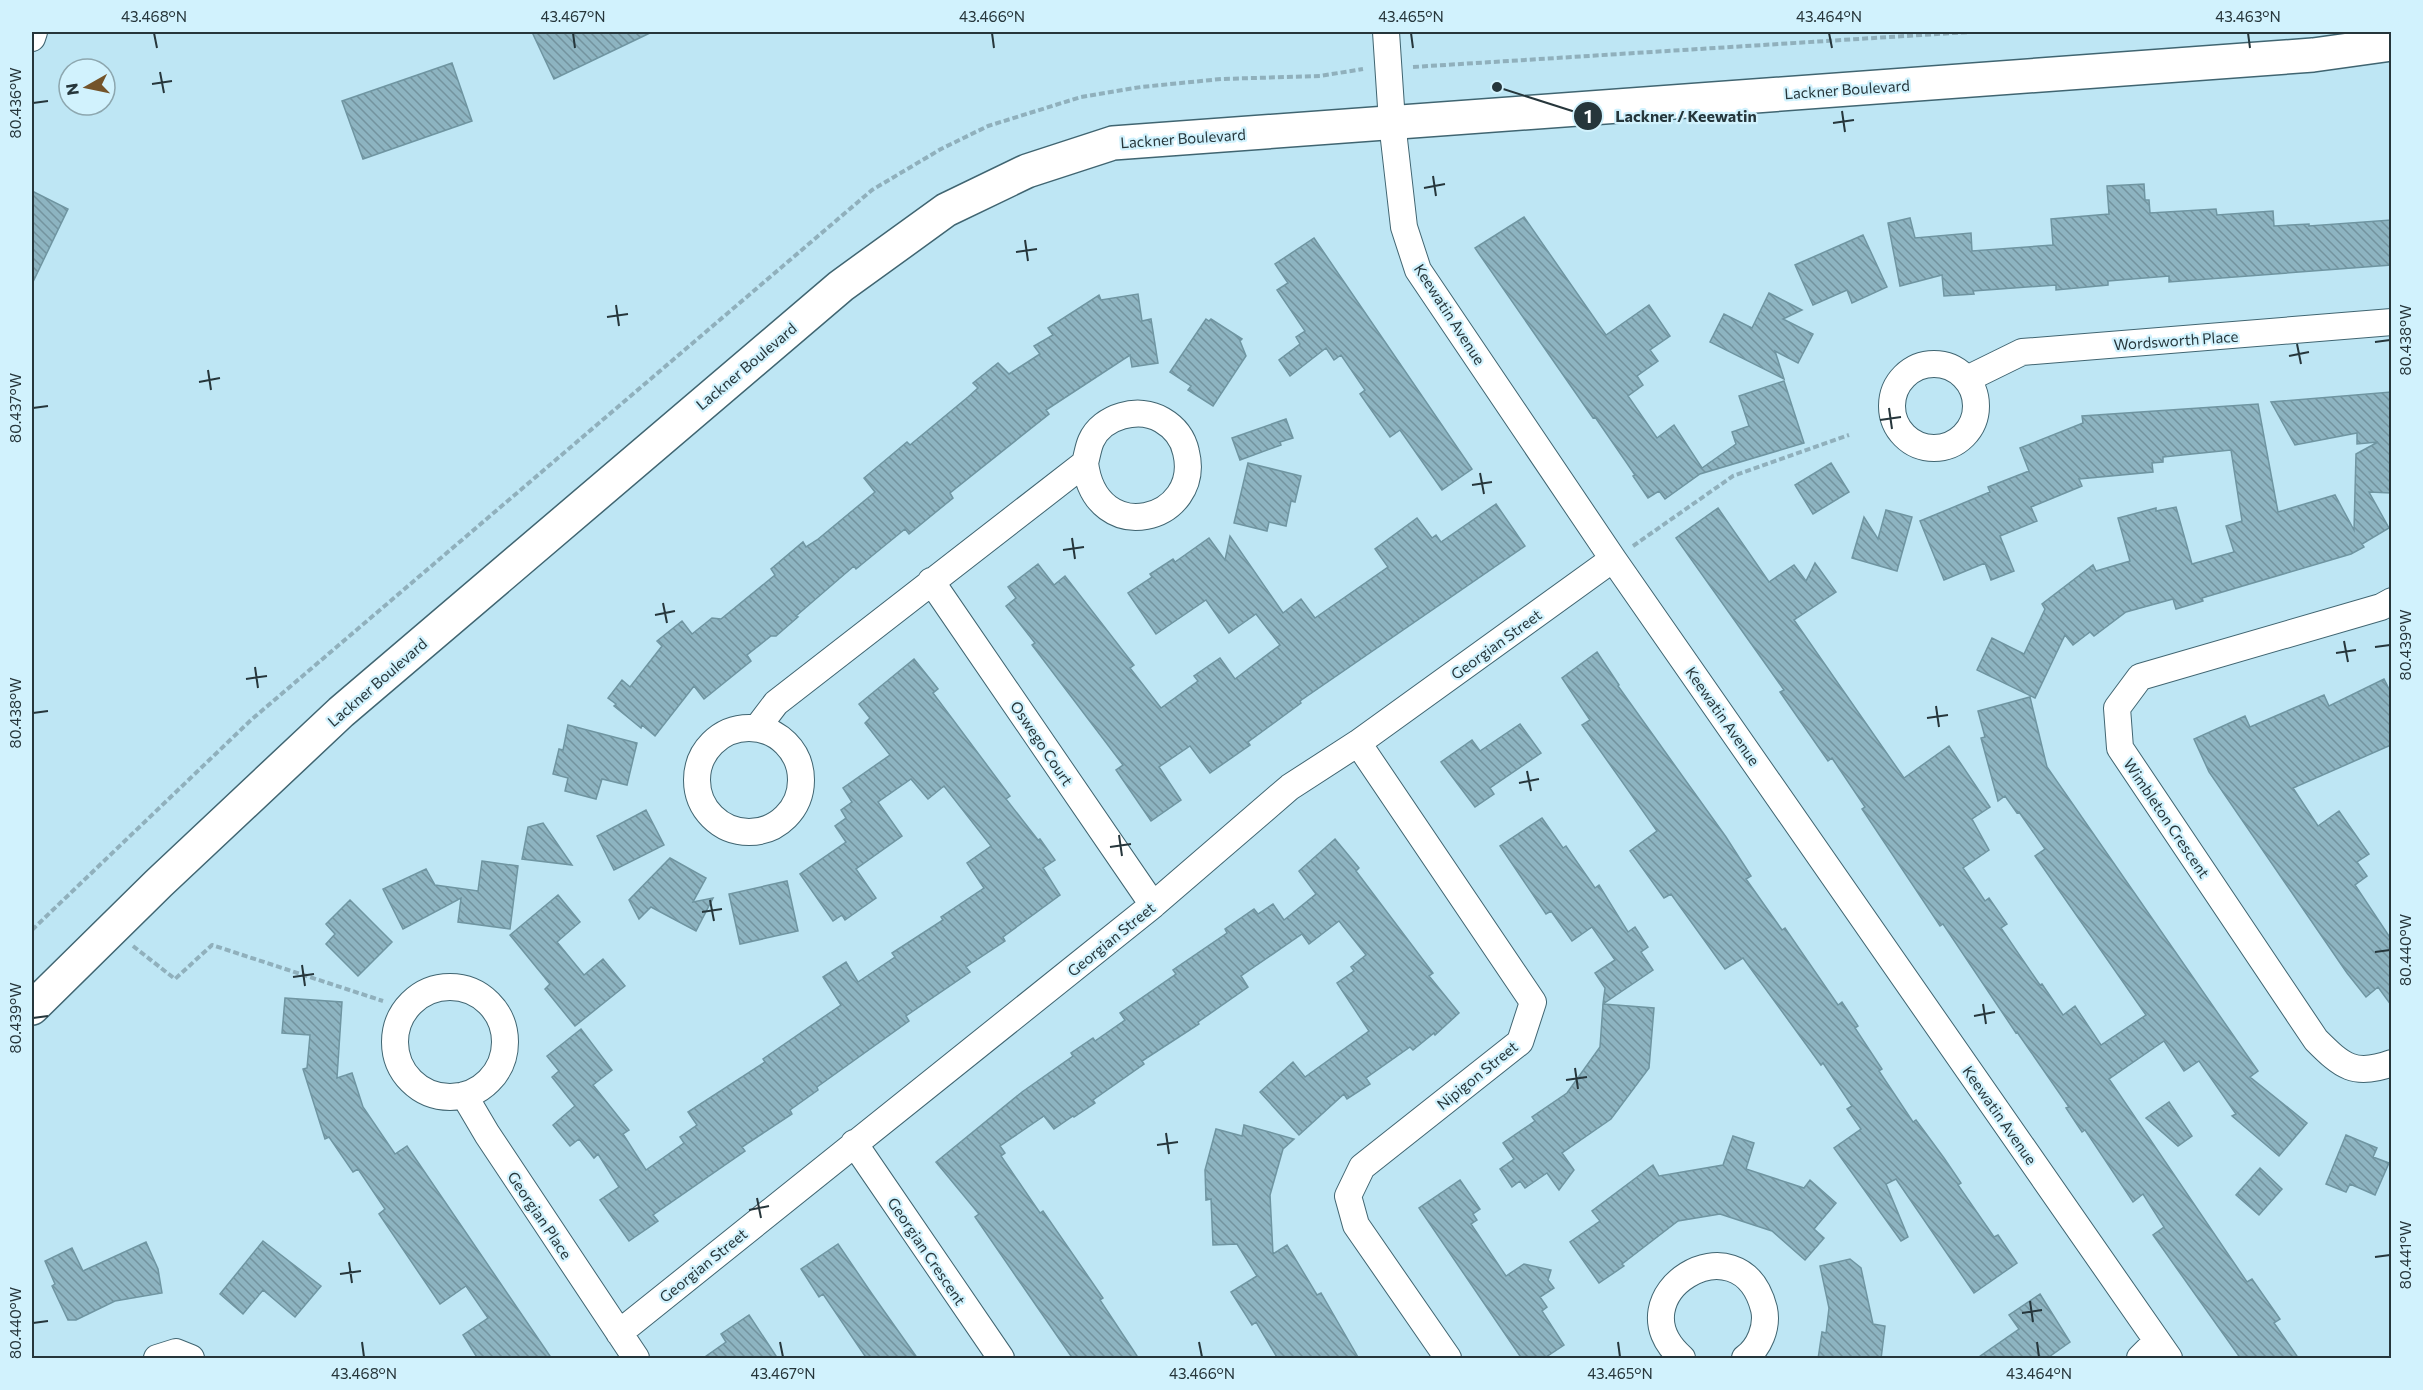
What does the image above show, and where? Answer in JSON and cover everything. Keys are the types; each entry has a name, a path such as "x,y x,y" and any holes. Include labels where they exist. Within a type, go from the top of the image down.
{"main road":[{"name":"Lackner Boulevard","path":"32,1008 340,712 841,286 946,210 1027,171 1113,143 2313,56 2391,44"}],"street":[{"path":"32,38 34,32"},
{"name":"Keewatin Avenue","path":"1386,32 1392,122 1404,227 1418,270 1620,554 2156,1353"},
{"name":"Wordsworth Place","path":"1967,379 2022,352 2391,322"},
{"path":"757,728 780,737 793,751 800,767 800,792 794,808 778,824 761,831 747,833 730,829 712,817 702,802 697,780 700,762 708,747 722,735 739,729 757,728 776,703 1085,463 1091,440 1103,426 1118,416 1144,414 1161,419 1176,431 1185,446 1189,463 1187,481 1178,497 1165,509 1141,518 1122,516 1109,510 1095,497 1087,481 1085,463"},
{"name":"Georgian Street","path":"619,1333 1153,905 1290,787 1358,742 1620,554"},
{"name":"Oswego Court","path":"931,581 1153,905"},
{"name":"Wimbleton Crescent","path":"2391,601 2369,610 2139,677 2117,708 2120,748 2316,1040 2339,1063 2370,1071 2391,1063"},
{"name":"Nipigon Street","path":"1358,742 1533,1002 1520,1042 1362,1167 1348,1196 1356,1225 1448,1359"},
{"path":"445,987 465,988 482,996 498,1014 505,1032 504,1056 495,1074 482,1087 464,1095 433,1094 416,1085 404,1071 397,1053 396,1034 404,1013 421,995 445,987"},
{"name":"Georgian Place","path":"464,1095 487,1134 619,1333"},
{"name":"Georgian Crescent","path":"854,1143 1001,1359"},
{"path":"1672,1356 1663,1329 1662,1311 1667,1294 1684,1275 1701,1268 1720,1266 1737,1272 1751,1282 1761,1297 1765,1315 1763,1333 1751,1354 1745,1359"},
{"path":"619,1333 636,1359"},
{"path":"157,1359 176,1352 191,1359"}],"path":[{"path":"1415,67 1969,32"},
{"path":"1310,76 1355,70"},
{"path":"1620,554 1733,476 1849,435"},
{"path":"112,929 175,979 212,945 383,1001"}],"building":[{"path":"532,32 652,32 554,79"},
{"path":"452,63 472,121 363,159 342,101"},
{"path":"2144,184 2145,200 2149,200 2150,213 2216,209 2217,215 2273,211 2274,226 2391,220 2391,265 2169,282 2169,276 2108,281 2108,285 2056,290 2056,285 1973,291 1974,294 1944,296 1942,275 1900,286 1888,223 1910,218 1915,238 1971,233 1972,251 2053,245 2051,219 2109,214 2107,186"},
{"path":"32,191 68,209 32,284"},
{"path":"1524,217 1606,335 1649,305 1670,336 1650,350 1658,361 1637,376 1643,385 1628,396 1657,438 1674,425 1702,468 1736,444 1732,432 1749,426 1739,396 1784,381 1804,443 1700,474 1665,499 1659,491 1648,498 1595,417 1593,418 1475,248"},
{"path":"1863,235 1887,287 1852,303 1847,290 1813,305 1795,265"},
{"path":"1314,238 1472,469 1442,490 1400,430 1390,437 1360,394 1365,390 1341,355 1334,360 1326,348 1290,376 1279,360 1300,344 1296,337 1305,331 1277,290 1288,283 1275,264"},
{"path":"1769,293 1802,310 1783,319 1813,334 1798,363 1775,351 1784,379 1710,342 1724,314 1752,328"},
{"path":"1138,294 1142,321 1151,319 1158,363 1132,367 1130,355 1046,410 1049,414 950,493 953,498 909,534 905,529 856,569 854,566 776,636 771,636 747,655 751,661 704,699 694,686 655,736 642,725 641,728 614,706 616,704 608,698 622,680 630,687 662,646 657,641 682,621 692,634 712,618 721,619 775,575 771,569 803,542 806,547 817,540 875,492 864,478 907,442 910,445 968,397 978,388 973,383 998,363 1009,374 1040,354 1034,346 1053,335 1048,328 1099,295 1101,300"},
{"path":"1206,319 1209,321 1211,319 1242,339 1240,341 1246,356 1213,406 1188,390 1191,386 1170,372"},
{"path":"2391,392 2391,493 2369,492 2389,528 2362,544 2364,547 2351,554 2202,598 2203,601 2176,609 2173,599 2126,612 2094,636 2090,632 2073,645 2065,635 2035,698 1977,670 1992,638 2024,654 2045,609 2042,604 2093,565 2096,571 2130,561 2118,518 2156,508 2156,511 2176,507 2192,564 2234,552 2226,526 2242,521 2231,450 2163,457 2163,462 2152,463 2153,472 2079,479 2082,486 2031,507 2037,521 2000,536 2014,571 1991,580 1985,563 1944,580 1920,521 1990,492 1988,487 2029,471 2020,448 2083,423 2082,416 2258,404 2278,512 2335,495 2354,530 2356,454 2378,442 2357,444 2357,433 2295,445 2271,402"},
{"path":"1286,419 1293,438 1280,442 1281,445 1240,460 1232,438"},
{"path":"1248,463 1301,476 1295,502 1291,501 1286,526 1269,522 1267,531 1234,523"},
{"path":"1831,463 1849,492 1813,514 1795,485"},
{"path":"1496,504 1525,546 1300,701 1301,703 1248,742 1250,745 1210,773 1190,746 1159,767 1181,800 1151,821 1116,770 1123,765 1032,645 1035,643 1006,606 1016,598 1008,587 1038,564 1054,585 1065,576 1134,665 1130,668 1161,708 1198,681 1194,676 1220,658 1235,679 1280,645 1256,614 1229,633 1206,600 1156,634 1128,593 1152,577 1150,574 1173,559 1175,562 1209,538 1225,560 1230,536 1283,613 1301,599 1315,618 1388,567 1375,549 1417,518 1432,538 1436,535 1441,542"},
{"path":"1718,508 1769,582 1794,565 1806,581 1815,563 1836,592 1794,620 1904,778 1949,746 1990,807 1972,819 1989,850 1963,868 1985,901 1989,898 2007,924 2001,928 2063,1015 2075,1006 2101,1045 2146,1015 2035,856 2045,849 2005,796 1998,801 1981,738 1985,737 1978,711 2030,697 2047,767 2258,1071 2250,1077 2307,1123 2279,1156 2232,1116 2236,1114 2199,1061 2184,1071 2164,1041 2109,1079 2247,1282 2252,1279 2280,1319 2274,1323 2299,1359 2241,1359 2153,1235 2164,1227 2143,1194 2133,1202 2085,1130 2082,1132 2066,1108 2069,1107 1943,924 1940,926 1862,809 1865,807 1832,758 1828,761 1780,692 1784,690 1676,538"},
{"path":"1886,510 1912,517 1897,571 1852,558 1864,517 1878,539"},
{"path":"1597,652 1618,686 1726,837 1751,876 1746,879 1782,930 1785,928 1838,1005 1842,1002 1858,1026 1855,1028 1882,1069 1879,1071 1913,1122 1916,1120 1961,1183 1958,1185 1994,1237 1998,1235 2017,1263 1974,1293 1896,1179 1886,1184 1908,1237 1901,1241 1834,1148 1861,1129 1847,1109 1852,1106 1823,1063 1821,1065 1743,958 1725,969 1671,894 1664,898 1630,851 1657,831 1582,725 1590,720 1562,678"},
{"path":"914,659 938,689 933,693 1010,796 1006,799 1055,860 1043,868 1060,895 1003,937 1005,941 966,967 970,972 906,1016 909,1021 817,1087 818,1090 790,1110 792,1114 742,1147 745,1151 653,1215 658,1221 629,1241 600,1200 619,1187 598,1154 594,1158 579,1139 570,1146 553,1125 575,1106 552,1077 559,1071 547,1056 581,1029 612,1070 593,1085 629,1130 623,1134 646,1170 684,1143 680,1137 697,1125 688,1112 765,1062 763,1059 841,1005 823,977 846,962 858,982 895,957 892,953 943,920 941,917 984,888 967,863 991,846 944,786 928,799 911,779 878,802 902,836 856,869 876,898 845,920 842,915 833,921 800,874 846,842 835,826 846,818 841,810 852,802 843,788 890,755 865,723 870,718 859,704"},
{"path":"2384,679 2391,693 2391,745 2293,788 2318,826 2339,811 2369,854 2357,862 2367,876 2355,885 2391,939 2391,1005 2378,987 2366,997 2347,973 2209,772 2194,739 2245,716 2250,727 2324,695 2329,706"},
{"path":"1520,724 1541,753 1490,788 1494,794 1475,807 1441,762 1472,740 1480,751"},
{"path":"568,725 637,743 627,785 602,779 596,799 565,791 568,778 553,774 559,749 563,750"},
{"path":"646,810 664,845 614,870 597,836"},
{"path":"1542,818 1563,848 1566,846 1595,888 1599,885 1628,932 1635,927 1648,947 1641,952 1653,970 1603,1004 1605,988 1595,973 1615,960 1592,927 1572,941 1551,911 1546,914 1500,846"},
{"path":"543,823 572,865 522,859 528,827"},
{"path":"1335,839 1359,868 1356,871 1433,973 1429,976 1459,1013 1435,1035 1434,1033 1413,1050 1410,1047 1366,1078 1370,1084 1347,1099 1344,1094 1299,1135 1260,1092 1293,1062 1305,1077 1369,1031 1337,983 1354,971 1351,967 1366,955 1339,921 1309,944 1302,934 1241,976 1248,987 1198,1022 1199,1024 1142,1061 1144,1064 1093,1100 1095,1103 1074,1117 1054,1129 1044,1116 1000,1146 1005,1153 1001,1156 1040,1213 1043,1211 1103,1298 1100,1300 1139,1359 1073,1359 975,1217 979,1214 936,1162 1022,1092 1073,1056 1071,1053 1093,1038 1095,1041 1125,1020 1120,1013 1176,974 1173,970 1227,933 1225,929 1254,909 1258,914 1273,904 1284,920 1316,894 1299,871"},
{"path":"670,858 706,878 693,902 713,898 696,931 651,907 639,919 629,900"},
{"path":"482,861 518,866 510,929 458,922 461,898 403,929 383,889 426,869 435,885 478,891"},
{"path":"787,881 798,931 740,944 729,894"},
{"path":"558,895 580,922 557,942 584,975 603,959 625,986 575,1026 545,989 550,984 510,935"},
{"path":"350,900 392,942 358,976 326,944 335,934 326,924"},
{"path":"285,998 342,1002 337,1078 352,1073 363,1107 395,1154 407,1146 552,1359 478,1359 463,1335 488,1318 466,1286 440,1304 379,1214 385,1209 358,1169 353,1172 329,1137 325,1139 303,1069 307,1068 310,1035 282,1033"},
{"path":"1603,1004 1654,1008 1649,1068 1611,1119 1562,1153 1574,1170 1559,1190 1547,1173 1525,1188 1520,1181 1512,1187 1500,1169 1514,1159 1503,1143 1535,1121 1532,1117 1567,1093 1600,1047"},
{"path":"2169,1102 2192,1136 2178,1146 2146,1118"},
{"path":"1244,1125 1294,1139 1283,1149 1270,1195 1273,1254 1287,1245 1317,1295 1321,1293 1359,1359 1278,1359 1256,1322 1252,1325 1231,1292 1257,1276 1237,1244 1213,1245 1211,1199 1206,1200 1205,1170 1216,1129 1242,1136"},
{"path":"2346,1135 2377,1148 2373,1157 2389,1163 2375,1195 2350,1184 2346,1192 2326,1184"},
{"path":"1733,1136 1754,1143 1746,1169 1804,1188 1810,1180 1836,1203 1814,1229 1824,1238 1805,1260 1772,1231 1720,1214 1678,1221 1622,1264 1624,1266 1599,1283 1570,1242 1600,1221 1592,1211 1653,1165 1659,1176 1723,1165"},
{"path":"2260,1168 2282,1189 2259,1215 2236,1195"},
{"path":"1460,1180 1480,1209 1473,1214 1477,1220 1471,1224 1506,1276 1524,1264 1551,1270 1548,1280 1554,1288 1540,1297 1547,1307 1542,1311 1564,1345 1543,1359 1522,1359 1419,1208"},
{"path":"263,1241 321,1286 295,1317 263,1290 243,1314 220,1294"},
{"path":"146,1242 158,1269 162,1293 115,1301 76,1320 68,1320 52,1286 55,1284 45,1261 72,1248 83,1271"},
{"path":"838,1244 918,1359 867,1359 823,1294 819,1297 801,1269"},
{"path":"1850,1259 1861,1268 1873,1324 1885,1326 1881,1359 1818,1359 1822,1332 1826,1333 1829,1308 1820,1266"},
{"path":"2040,1294 2070,1342 2046,1359 1976,1359 2019,1329 2009,1315"},
{"path":"749,1315 778,1359 702,1359 726,1342 721,1334"}],"place":[{"name":"Lackner / Keewatin","path":"1497,87"}]}
